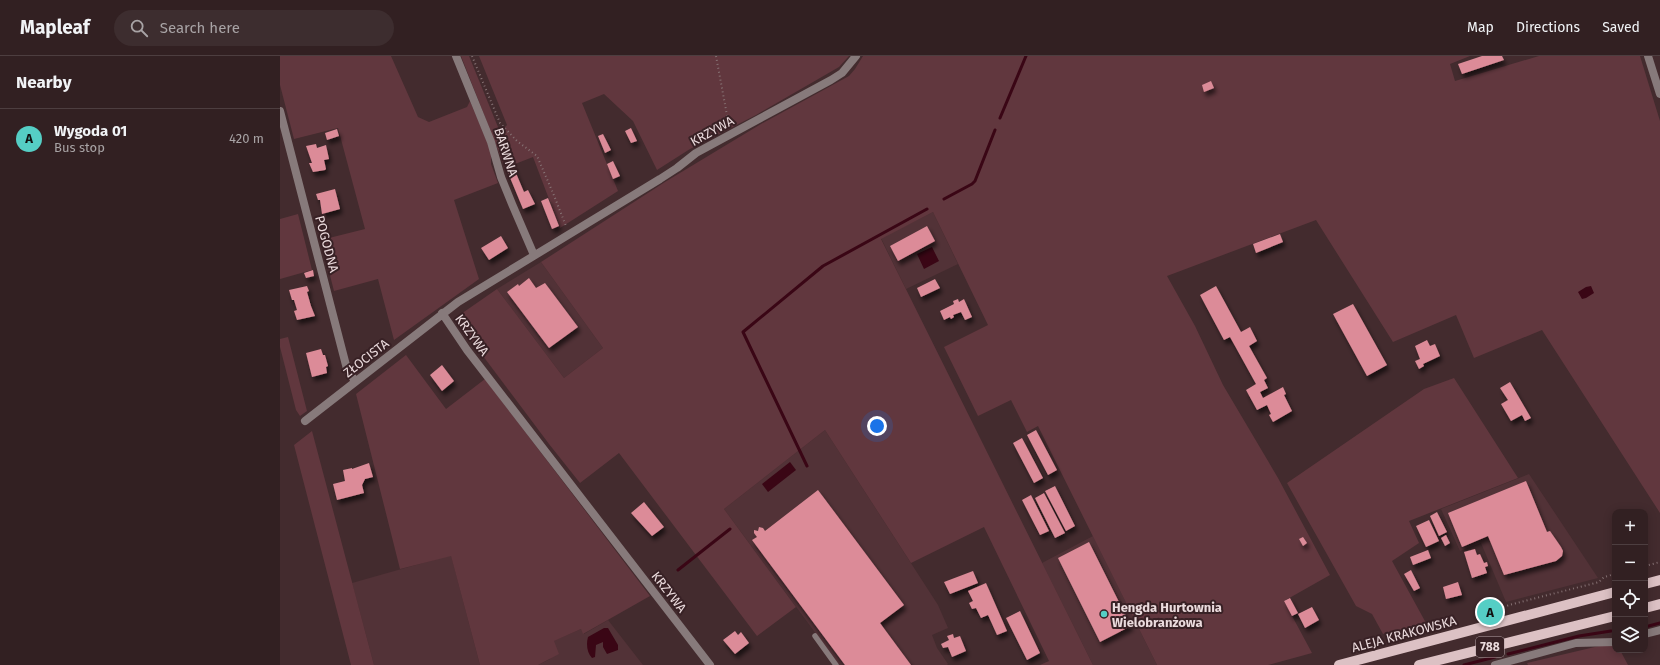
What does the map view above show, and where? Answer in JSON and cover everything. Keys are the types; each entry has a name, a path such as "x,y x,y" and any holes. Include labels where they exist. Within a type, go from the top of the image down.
{"main road":[{"path":"1648,583 1660,580"},
{"name":"ALEJA KRAKOWSKA","path":"1339,665 1612,593"},
{"path":"1648,607 1660,604"},
{"name":"788","path":"1419,665 1612,617"}],"street":[{"name":"BARWNA","path":"456,56 491,142 501,177 534,255"},
{"name":"KRZYWA","path":"710,665 467,350 442,313 677,168 696,152 759,120 842,73 856,56"},
{"path":"1648,56 1660,94"},
{"name":"POGODNA","path":"280,111 347,369 355,381"},
{"name":"ZŁOCISTA","path":"305,421 442,313"},
{"path":"1648,633 1660,630"},
{"path":"1495,665 1576,642 1612,642"}],"lane":[{"path":"815,636 836,665"}],"path":[{"path":"472,56 500,123 517,141 537,156 569,234"},
{"path":"716,56 730,135"},
{"path":"1648,565 1660,562"},
{"path":"1496,610 1509,605 1599,582 1612,575"}],"shaded area":[{"path":"280,56 391,56 418,117 429,122 467,107 470,101 491,151 491,164 498,183 454,200 479,279 394,340 378,279 334,291 321,240 365,229 338,128 294,139 280,85"},
{"path":"461,56 469,56 500,132 507,125 479,56 849,56 839,67 756,115 690,149 657,170 633,121 604,94 582,103 618,191 560,228 533,157 505,168"},
{"path":"863,56 1470,56 1450,64 1455,81 1539,56 1640,56 1660,121 1660,513 1542,330 1474,358 1456,315 1393,342 1316,220 1167,276 1195,326 1223,385 1278,478 1330,575 1284,601 1312,653 1268,665 1157,665 1038,426 1027,432 1011,400 978,416 944,347 988,325 933,212 881,239 1093,665 1040,665 1049,661 984,527 911,563 825,430 724,509 796,607 757,636 619,453 580,483 459,324 461,314 497,289 564,378 603,348 541,262 665,182 761,124 849,76"},
{"path":"933,212 958,264 906,289 881,238"},
{"path":"298,214 312,270 280,279 280,219"},
{"path":"932,247 939,261 924,269 917,254"},
{"path":"541,262 603,348 564,378 497,289"},
{"path":"1591,286 1594,293 1582,299 1578,292"},
{"path":"288,337 307,411 300,416 296,410 280,347 280,339"},
{"path":"406,355 446,409 485,379 650,596 583,634 581,629 554,641 559,654 538,665 480,665 451,556 400,569 356,394"},
{"path":"1454,378 1518,478 1409,521 1419,543 1392,561 1426,623 1383,634 1372,614 1356,606 1287,483 1424,389"},
{"path":"825,430 938,605 948,628 932,635 937,648 948,664 947,665 839,665 724,509"},
{"path":"312,431 374,665 351,665 294,445"},
{"path":"790,462 796,470 768,492 762,484"},
{"path":"1529,474 1598,578 1506,602 1481,543 1460,551 1441,509"},
{"name":"Hengda Hurtownia Wielobranżowa","path":"1093,536 1157,665 1093,665 1042,563"},
{"path":"451,555 480,665 374,665 352,583"},
{"path":"608,620 643,665 538,665 550,659 553,641 581,629 584,634"},
{"path":"604,628 608,628 618,645 618,650 607,654 603,647 603,642 596,645 595,657 592,658 587,648 588,637"},
{"path":"1599,646 1612,646 1612,653 1622,653 1628,665 1528,665 1527,663"}],"building":[{"path":"1482,56 1502,56 1504,60 1462,74 1458,64"},
{"path":"1211,81 1214,88 1204,92 1202,85"},
{"path":"631,128 637,141 631,143 625,131"},
{"path":"337,129 339,136 327,140 325,133"},
{"path":"603,134 611,150 605,153 598,136"},
{"path":"316,144 317,148 326,145 329,159 324,160 325,170 313,172 309,163 312,163 306,146"},
{"path":"613,161 620,176 613,179 607,164"},
{"path":"513,166 524,192 528,190 535,204 523,209 506,168"},
{"path":"335,189 340,209 322,214 320,200 318,200 316,194"},
{"path":"548,198 559,226 552,229 541,201"},
{"path":"927,226 935,241 898,261 890,246"},
{"path":"1280,234 1283,242 1256,253 1253,244"},
{"path":"501,236 508,248 489,260 481,248"},
{"path":"313,270 314,276 306,278 304,273"},
{"path":"529,278 536,288 545,283 578,327 549,348 507,292 518,284 519,286"},
{"path":"935,279 940,288 921,297 917,288"},
{"path":"307,286 309,291 307,292 315,316 297,320 294,311 297,310 289,290"},
{"path":"1216,286 1241,332 1250,327 1257,341 1249,346 1267,378 1264,380 1268,388 1260,392 1263,398 1283,387 1286,394 1284,395 1292,411 1273,422 1269,415 1271,414 1267,405 1257,410 1246,390 1256,384 1230,337 1224,340 1200,295"},
{"path":"958,299 959,302 964,299 972,317 965,320 961,312 953,315 954,317 951,319 950,317 944,320 940,311 954,304 953,301"},
{"path":"1353,304 1387,365 1367,376 1333,314"},
{"path":"1427,340 1430,346 1435,344 1440,356 1423,364 1424,366 1419,369 1415,361 1420,359 1415,346"},
{"path":"321,349 323,355 325,355 328,366 326,367 327,373 312,377 306,353"},
{"path":"442,365 454,381 442,391 430,375"},
{"path":"1510,382 1531,418 1525,421 1522,415 1511,421 1501,404 1508,400 1500,388"},
{"path":"1036,430 1057,470 1048,475 1027,435"},
{"path":"1022,438 1043,478 1034,483 1013,443"},
{"path":"369,463 373,477 365,479 362,485 364,493 337,500 333,484 345,481 343,470 352,469"},
{"path":"1526,481 1547,532 1550,531 1561,547 1563,551 1562,556 1556,561 1504,575 1488,536 1462,547 1448,513"},
{"path":"1055,486 1075,526 1066,531 1045,491"},
{"path":"818,490 904,605 880,623 911,665 845,665 752,540 757,537 754,530 758,531 759,527 763,528 765,531"},
{"path":"1044,493 1065,533 1055,538 1035,498"},
{"path":"1031,495 1049,531 1040,535 1022,500"},
{"path":"644,502 664,527 652,536 631,513"},
{"path":"1437,512 1447,532 1439,536 1430,516"},
{"path":"1429,520 1439,541 1426,547 1416,526"},
{"path":"1446,535 1450,543 1445,546 1441,538"},
{"path":"1303,537 1307,543 1303,546 1299,539"},
{"path":"1089,542 1131,626 1100,642 1058,558"},
{"path":"1475,549 1477,555 1480,554 1484,563 1487,562 1488,566 1485,567 1487,573 1472,578 1464,552"},
{"path":"1428,550 1431,558 1413,565 1410,557"},
{"path":"1411,570 1420,588 1414,591 1404,574"},
{"path":"973,571 978,583 950,594 944,582"},
{"path":"1458,582 1462,595 1446,599 1443,587"},
{"path":"986,583 1007,631 997,635 988,615 981,618 976,608 972,609 969,603 973,601 968,591"},
{"path":"1290,598 1298,613 1292,616 1284,601"},
{"path":"1312,607 1319,620 1305,628 1298,614"},
{"path":"1020,611 1040,653 1027,660 1006,618"},
{"path":"735,631 738,635 741,632 749,643 735,654 723,640"},
{"path":"953,634 954,638 960,636 966,651 952,657 948,647 943,648 941,644 949,640 947,636"}],"waterway":[{"path":"1000,118 1026,56"},
{"path":"944,199 975,181 995,130"},
{"path":"807,466 743,332 823,266 927,209"},
{"path":"678,570 730,529"},
{"path":"1648,626 1660,623"},
{"path":"1508,654 1579,636 1611,631"},
{"path":"1464,665 1495,657"}],"place":[{"name":"Wygoda 01","path":"1490,612"},
{"name":"Hengda Hurtownia Wielobranżowa","path":"1104,614"}]}
